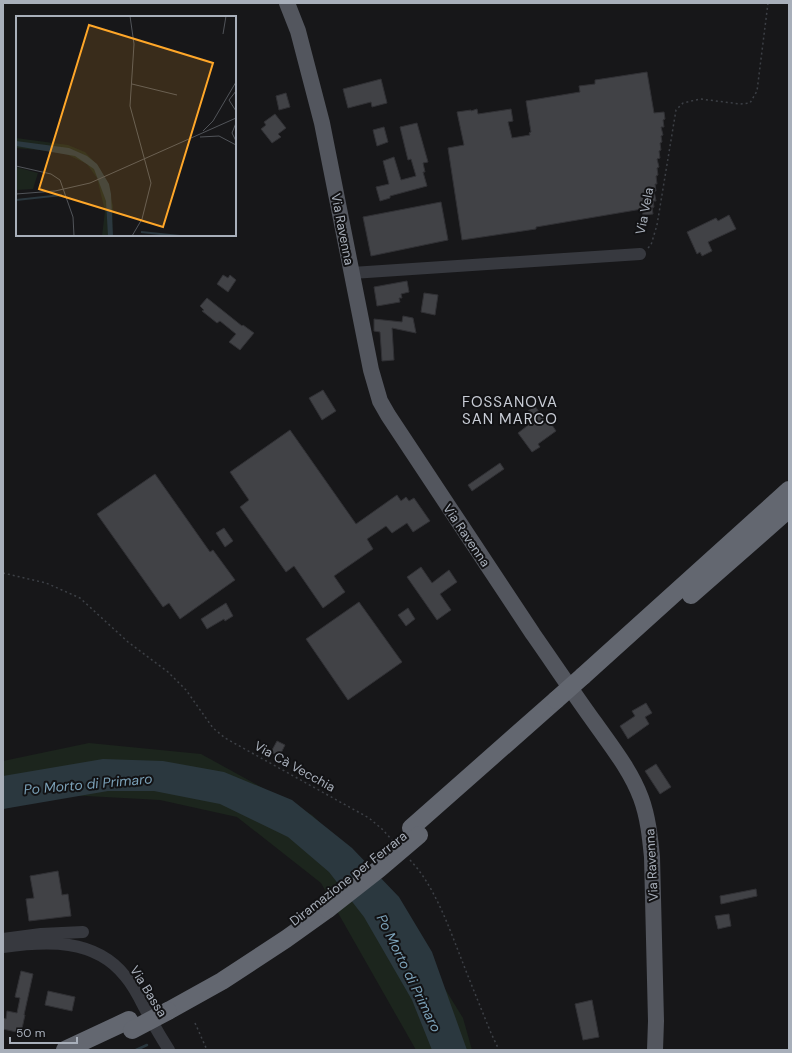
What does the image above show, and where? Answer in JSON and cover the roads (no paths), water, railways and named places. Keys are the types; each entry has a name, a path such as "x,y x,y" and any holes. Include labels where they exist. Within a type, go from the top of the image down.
{"highway":[{"path":"603,665 789,490"},
{"path":"603,665 789,509"},
{"name":"Diramazione per Ferrara","path":"91,1050 131,1025 222,981 286,939 326,904 379,869 415,831 603,665"},
{"name":"Diramazione per Ferrara","path":"65,1050 131,1025"}],"main road":[{"name":"Via Ravenna","path":"287,3 302,47 322,123 371,370 380,401 558,671 619,757 641,797 647,817 652,857 656,1021 655,1050"}],"street":[{"name":"Via Vela","path":"352,273 640,254"},
{"name":"Via Bassa","path":"3,947 62,933 83,932"},
{"name":"Via Bassa","path":"3,939 28,940 43,944 85,948 108,959 119,968 137,993 169,1050"}],"water":[{"name":"Po Morto di Primaro","path":"103,759 163,761 224,772 292,800 352,848 399,897 432,952 467,1050 432,1050 412,1000 364,917 329,872 288,837 220,804 154,791 108,791 3,809 3,776"}],"waterway":[{"path":"136,1050 147,1045"}],"district":[{"name":"FOSSANOVA SAN MARCO","path":"510,410"}]}
